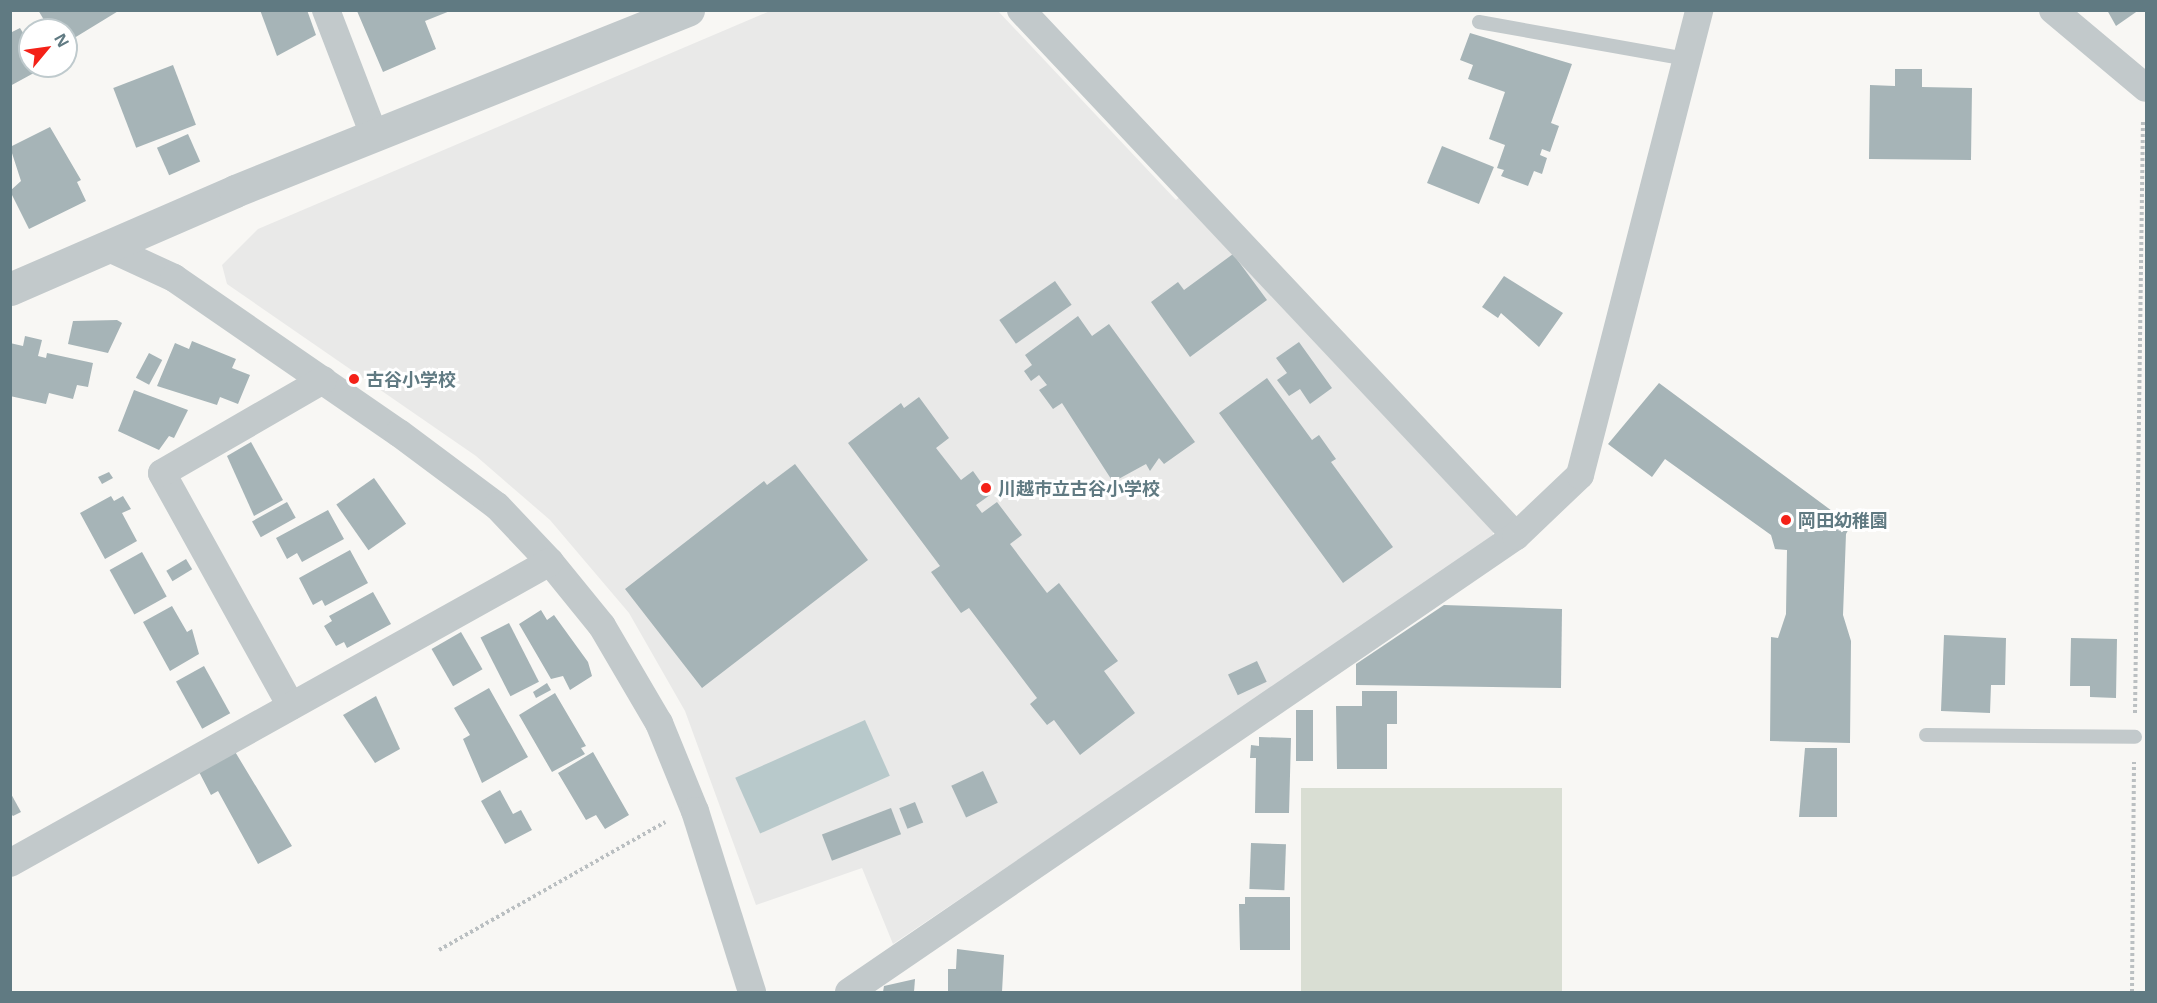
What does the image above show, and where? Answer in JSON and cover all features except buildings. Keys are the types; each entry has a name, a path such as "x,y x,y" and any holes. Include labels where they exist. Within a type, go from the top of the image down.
{"street":[{"path":"326,10 375,135"},
{"path":"10,289 375,135 688,10"},
{"path":"1021,10 1515,536"},
{"path":"849,993 1515,536 1580,475 1699,10"},
{"path":"2053,10 2145,87"},
{"path":"107,247 174,278 323,381 497,506 550,562 602,626 648,704 695,812 752,993"},
{"path":"291,706 162,472 323,381"},
{"path":"10,863 550,562"}],"lane":[{"path":"1479,22 1686,60"},
{"path":"1926,735 2135,737"}],"path":[{"path":"2132,993 2145,87"},
{"path":"439,950 594,858 695,812"}],"shaded area":[{"name":"川越市立古谷小学校","path":"770,11 998,11 1176,200 1183,194 1493,524 1493,539 893,944 862,868 756,905 685,711 629,613 550,520 476,456 227,284 222,265 258,229"},
{"path":"865,720 890,776 760,833 735,778"},
{"path":"1301,788 1562,788 1562,992 1301,992"}],"place":[{"name":"古谷小学校","path":"354,379"},
{"name":"川越市立古谷小学校","path":"986,488"},
{"name":"岡田幼稚園","path":"1786,520"}]}
